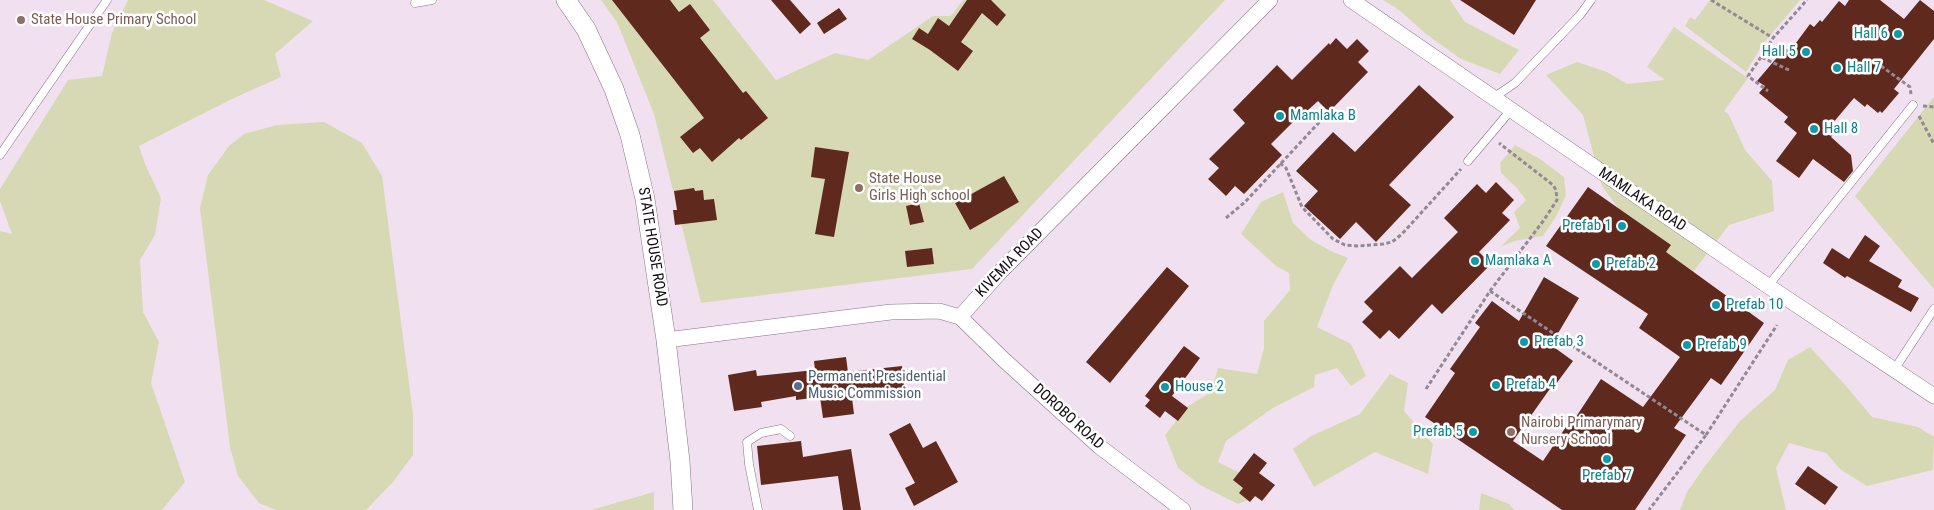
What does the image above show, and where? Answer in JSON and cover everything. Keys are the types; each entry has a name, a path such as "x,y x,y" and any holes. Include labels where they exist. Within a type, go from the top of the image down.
{"street":[{"name":"STATE HOUSE ROAD","path":"566,0 586,29 603,62 630,135 646,199 666,340 680,461 683,510"},
{"name":"KIVEMIA ROAD","path":"960,317 1001,271 1270,0"},
{"name":"MAMLAKA ROAD","path":"1351,0 1768,286 1934,396"},
{"path":"666,340 891,312 939,311 960,317"},
{"name":"DOROBO ROAD","path":"960,317 1004,360 1100,447 1183,510"}],"lane":[{"path":"0,155 107,0"},
{"path":"414,3 432,0"},
{"path":"1493,98 1515,83 1580,15 1590,0"},
{"path":"1768,286 1913,105"},
{"path":"1468,161 1511,110"},
{"path":"1894,370 1934,309"},
{"path":"758,510 749,464 747,442 761,433 781,429 790,436"}],"path":[{"path":"1711,0 1773,38"},
{"path":"1768,90 1748,76 1773,38 1807,0"},
{"path":"1761,57 1789,70"},
{"path":"1226,218 1245,202 1326,115"},
{"path":"1426,389 1490,290 1544,220 1557,200 1556,190 1552,185 1490,136"},
{"path":"1280,163 1286,168 1302,207 1332,239 1344,245 1359,246 1392,242 1402,234 1468,161"},
{"path":"1490,290 1706,435"},
{"path":"1649,510 1706,435 1777,324"}],"green space":[{"path":"128,0 264,0 313,21 275,54 281,77 232,99 139,146 161,198 155,235 140,260 143,312 159,342 151,383 185,482 162,510 0,510 0,231 12,234 0,201 0,189 68,80 102,76 112,33"},
{"name":"State House Girls High school","path":"601,0 713,0 776,80 835,53 868,60 933,16 951,16 963,0 1225,0 972,269 701,303 654,114 617,22"},
{"path":"1383,0 1450,0 1465,22 1519,50 1500,74 1461,59 1426,34 1399,10"},
{"path":"1710,0 1800,0 1763,44 1746,72 1685,26 1690,17 1695,20"},
{"path":"1674,27 1748,78 1724,111 1729,115 1745,150 1772,181 1774,211 1729,225 1690,276 1619,209 1602,186 1583,115 1546,75 1577,62 1607,72 1627,84 1665,80 1647,67"},
{"path":"1934,97 1934,289 1855,196"},
{"path":"324,122 362,143 382,176 413,414 413,455 393,482 366,510 276,510 259,503 238,476 230,447 200,208 208,175 229,146 244,134 277,125"},
{"path":"1515,145 1540,159 1564,177 1566,195 1557,215 1543,236 1515,241 1500,247 1520,228 1514,212 1526,200 1501,173 1500,163"},
{"path":"1283,192 1293,223 1311,240 1348,258 1333,285 1317,327 1351,344 1366,376 1351,386 1337,368 1315,375 1314,387 1273,408 1226,441 1218,462 1244,475 1262,495 1238,504 1200,485 1178,468 1165,435 1187,407 1211,392 1218,368 1257,374 1264,348 1264,321 1290,290 1289,273 1276,266 1241,234 1261,202"},
{"path":"1810,347 1872,417 1918,427 1934,437 1933,470 1867,486 1841,470 1826,453 1789,443 1776,468 1786,510 1680,510 1687,492 1740,421 1775,390 1788,360"},
{"path":"1390,374 1408,383 1404,411 1433,444 1428,474 1375,452 1314,487 1293,449 1311,436 1360,414"},
{"path":"654,492 654,510 591,510"},
{"path":"1481,493 1509,504 1514,510 1479,510"}],"building":[{"path":"612,0 670,0 679,12 690,4 710,30 700,38 743,93 746,91 768,118 741,140 739,138 712,162 700,148 693,153 680,137 704,118"},
{"path":"771,0 790,0 811,24 800,34"},
{"path":"967,0 991,0 1006,15 997,26 982,13 961,42 973,51 958,71 912,39 919,28 928,34 938,18 949,26"},
{"path":"1460,0 1536,0 1514,35"},
{"path":"1849,0 1880,0 1904,19 1920,0 1934,11 1934,39 1894,89 1899,93 1882,113 1880,111 1878,113 1867,104 1865,107 1854,98 1832,124 1837,130 1831,137 1851,155 1853,171 1844,182 1813,159 1799,178 1776,161 1797,133 1784,122 1788,117 1759,93 1765,86 1757,81 1785,48 1790,51 1810,24 1814,27 1820,20 1822,22 1839,1 1845,6"},
{"path":"839,8 847,19 824,34 817,23"},
{"name":"Mamlaka B","path":"1336,38 1347,49 1357,39 1369,51 1358,62 1368,72 1329,112 1318,101 1307,111 1306,109 1271,144 1282,155 1244,194 1235,186 1226,196 1208,179 1219,168 1209,159 1245,123 1233,110 1277,65 1292,80"},
{"path":"1419,85 1454,117 1389,185 1411,205 1376,242 1356,222 1340,239 1304,206 1318,191 1296,171 1333,132 1355,152"},
{"path":"815,147 849,152 834,237 815,234 825,179 811,177"},
{"path":"1004,176 1019,202 970,230 955,203"},
{"name":"Mamlaka A","path":"1496,182 1514,200 1502,213 1510,220 1479,252 1491,264 1442,314 1432,304 1399,339 1389,330 1380,339 1362,322 1373,311 1364,302 1400,266 1412,278 1458,232 1444,218 1477,184 1486,193"},
{"path":"1588,187 1671,245 1666,252 1764,323 1721,385 1711,378 1674,428 1686,435 1635,510 1562,510 1425,417 1455,373 1450,369 1480,327 1475,323 1492,301 1519,321 1544,277 1579,298 1551,345 1573,361 1556,384 1554,383 1513,441 1543,461 1572,418 1574,420 1601,379 1643,407 1680,357 1639,328 1648,314 1546,246"},
{"path":"694,188 695,191 703,190 704,200 714,199 717,220 675,225 673,210 677,210 674,191"},
{"path":"919,203 924,222 910,225 906,206"},
{"path":"1865,235 1880,246 1869,261 1902,280 1898,287 1919,298 1911,312 1847,276 1845,278 1823,263 1832,248 1849,259"},
{"path":"932,248 934,264 907,267 905,251"},
{"path":"1167,267 1189,286 1110,383 1086,362"},
{"name":"House 2","path":"1184,346 1200,358 1172,396 1188,408 1178,421 1165,411 1160,418 1145,406 1150,400 1145,396"},
{"path":"846,357 848,372 902,366 905,392 852,398 854,414 823,418 820,397 796,400 796,396 761,402 762,407 734,411 728,375 756,370 757,376 815,370 814,361"},
{"path":"910,423 923,448 936,441 958,482 914,506 905,488 915,483 889,434"},
{"path":"801,441 803,457 851,449 861,510 843,510 838,476 761,485 757,446"},
{"path":"1254,453 1267,463 1259,473 1275,485 1262,501 1255,496 1250,502 1239,493 1243,488 1233,480"},
{"path":"1808,466 1838,487 1825,505 1795,484"}],"place":[{"name":"State House Primary School","path":"21,20"},
{"name":"Hall 6","path":"1898,34"},
{"name":"Hall 5","path":"1806,52"},
{"name":"Hall 7","path":"1837,68"},
{"name":"Mamlaka B","path":"1280,116"},
{"name":"Hall 8","path":"1814,129"},
{"name":"State House Girls High school","path":"859,188"},
{"name":"Prefab 1","path":"1622,226"},
{"name":"Mamlaka A","path":"1475,261"},
{"name":"Prefab 2","path":"1596,264"},
{"name":"Prefab 10","path":"1716,305"},
{"name":"Prefab 3","path":"1524,342"},
{"name":"Prefab 9","path":"1687,345"},
{"name":"Prefab 4","path":"1496,385"},
{"name":"Permanent Presidential Music Commission","path":"798,386"},
{"name":"House 2","path":"1165,387"},
{"name":"Prefab 5","path":"1473,432"},
{"name":"Nairobi Primarymary Nursery School","path":"1511,432"},
{"name":"Prefab 7","path":"1607,459"}]}
